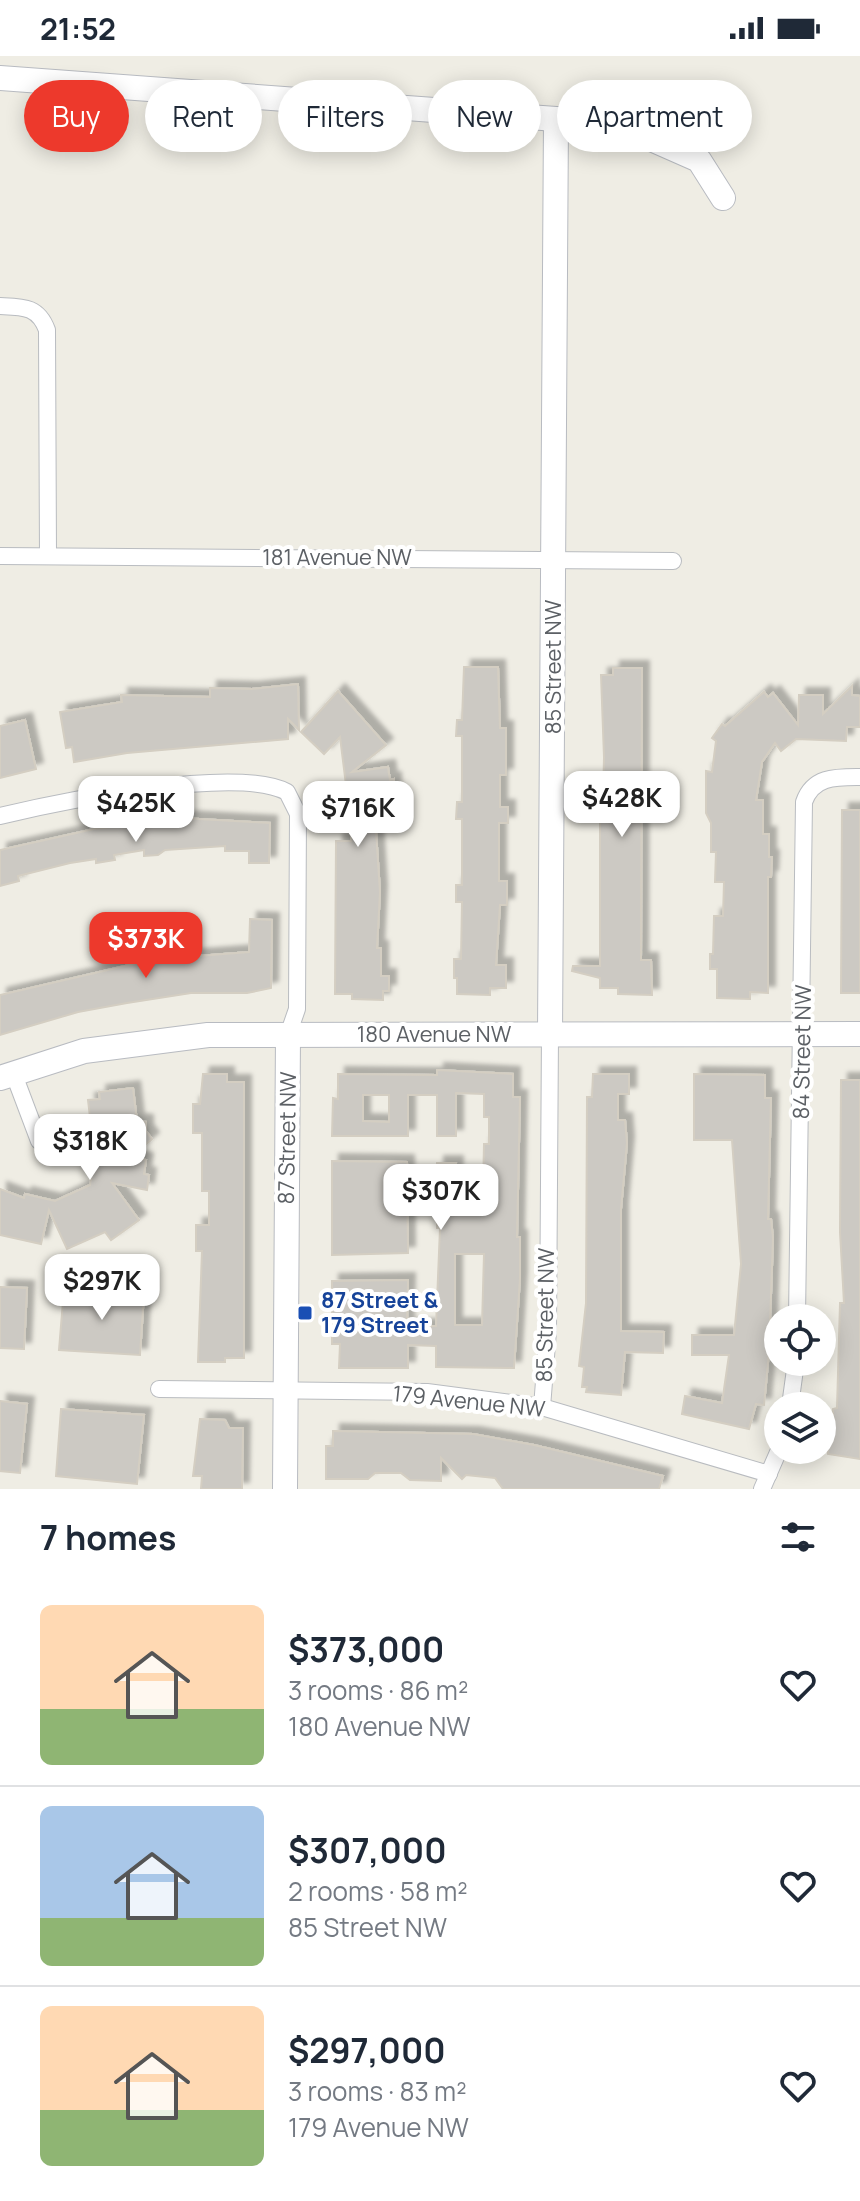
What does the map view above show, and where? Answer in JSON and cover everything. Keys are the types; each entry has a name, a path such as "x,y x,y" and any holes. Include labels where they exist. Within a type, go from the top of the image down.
{"street":[{"path":"0,78 556,119 640,134 699,160 723,198"},
{"name":"85 Street NW","path":"542,1407 548,1331 556,119"},
{"path":"0,306 34,310 42,317 47,330 48,556"},
{"name":"181 Avenue NW","path":"0,556 673,561"},
{"name":"84 Street NW","path":"797,1304 803,1034 803,813 811,788 835,777 860,777"},
{"name":"87 Street NW","path":"0,816 50,804 152,788 263,784 287,792 298,814 297,1009 288,1035 285,1489"},
{"name":"180 Avenue NW","path":"39,1141 6,1075 120,1044 208,1035 860,1034"},
{"name":"179 Avenue NW","path":"159,1389 427,1392 542,1407 766,1481"}],"building":[{"path":"464,667 498,667 500,728 506,728 506,775 500,775 500,807 508,807 508,823 499,823 499,881 507,881 507,905 500,905 496,965 506,965 506,988 490,988 490,995 457,994 457,978 454,978 454,959 461,959 462,902 456,902 456,885 462,885 462,819 456,819 457,802 462,802 462,736 456,736 457,720 462,720"},
{"path":"613,668 642,668 641,960 651,960 652,995 618,994 618,988 600,988 600,978 572,971 573,966 600,966 600,799 603,799 604,757 601,675 613,675"},
{"path":"298,684 299,730 288,719 288,739 127,753 74,762 72,747 66,748 60,712 122,702 121,695 210,697 210,688 252,689"},
{"path":"852,686 852,695 860,696 860,727 847,727 846,741 796,739 781,751 775,743 762,762 756,800 763,800 763,834 769,834 769,857 772,857 771,877 768,877 768,993 750,992 750,999 717,998 717,969 710,969 710,954 713,954 714,916 723,916 724,882 715,882 716,852 711,852 711,823 706,813 706,771 712,772 716,741 712,738 722,724 725,726 764,692 768,697 773,693 798,725 799,695 823,695 823,714"},
{"path":"338,691 386,745 352,772 388,767 390,780 394,779 395,831 376,831 380,892 377,948 381,948 381,976 389,976 389,991 383,991 383,1000 352,999 352,994 335,994 336,841 351,841 353,800 348,801 340,737 324,754 301,732"},
{"path":"25,720 36,769 0,778 0,726"},
{"path":"842,810 860,810 860,993 841,993"},
{"path":"182,818 270,823 269,863 249,863 249,851 225,851 225,846 165,850 158,855 144,856 144,850 114,855 115,860 70,863 18,876 19,881 0,886 0,850 94,829"},
{"path":"250,919 272,920 271,988 247,993 191,993 127,1003 78,1012 0,1035 0,995 151,960 147,924 168,922 172,958 249,952"},
{"path":"437,1070 513,1074 513,1097 520,1097 517,1237 520,1237 520,1278 514,1368 436,1367 436,1346 408,1345 408,1368 339,1368 340,1344 332,1344 332,1281 408,1280 407,1326 436,1326 440,1228 437,1228 437,1209 440,1209 441,1182 437,1182 437,1163 456,1163 455,1189 483,1189 484,1144 489,1144 489,1117 484,1117 484,1094 456,1093 456,1136 437,1136 437,1095 408,1095 408,1136 332,1136 333,1098 338,1099 338,1074 437,1075","holes":["363,1095 389,1095 389,1122 363,1121","455,1254 484,1254 482,1325 455,1325"]},
{"path":"203,1074 227,1074 227,1082 244,1082 244,1358 225,1358 225,1362 198,1362 202,1251 196,1251 196,1225 209,1225 209,1191 202,1191 202,1133 193,1133 193,1104 200,1104"},
{"path":"593,1074 629,1074 629,1094 618,1094 618,1120 625,1120 627,1143 621,1209 621,1331 664,1332 663,1353 625,1352 621,1395 586,1392 587,1387 582,1387 584,1367 579,1366 586,1303 587,1097 592,1097"},
{"path":"694,1074 765,1075 765,1098 771,1098 768,1219 771,1219 773,1238 771,1304 764,1304 764,1376 767,1376 764,1405 756,1404 749,1429 682,1414 685,1396 722,1403 729,1355 692,1355 692,1335 734,1335 741,1264 732,1140 694,1140"},
{"path":"841,1080 860,1080 860,1459 836,1455 840,1303 844,1303 840,1232"},
{"path":"133,1088 137,1121 146,1122 146,1131 152,1139 131,1157 146,1160 144,1174 149,1175 147,1190 112,1183 139,1220 111,1240 105,1232 67,1249 49,1210 41,1244 0,1235 0,1189 24,1198 25,1194 55,1201 90,1185 100,1117 90,1117 88,1100 100,1099 99,1092"},
{"path":"332,1161 407,1162 408,1253 332,1255"},
{"path":"0,1287 27,1288 24,1349 0,1348"},
{"path":"64,1289 144,1294 140,1355 59,1350"},
{"path":"0,1401 27,1404 20,1473 0,1471"},
{"path":"61,1409 144,1415 137,1484 56,1476"},
{"path":"200,1419 225,1420 229,1428 243,1428 242,1489 201,1489 202,1476 193,1476"},
{"path":"333,1431 473,1434 534,1445 663,1476 659,1489 503,1489 495,1478 466,1475 462,1479 441,1458 441,1481 410,1480 401,1473 375,1473 368,1479 326,1479 326,1446 333,1446"}],"place":[{"name":"87 Street & 179 Street","path":"305,1313"}]}
